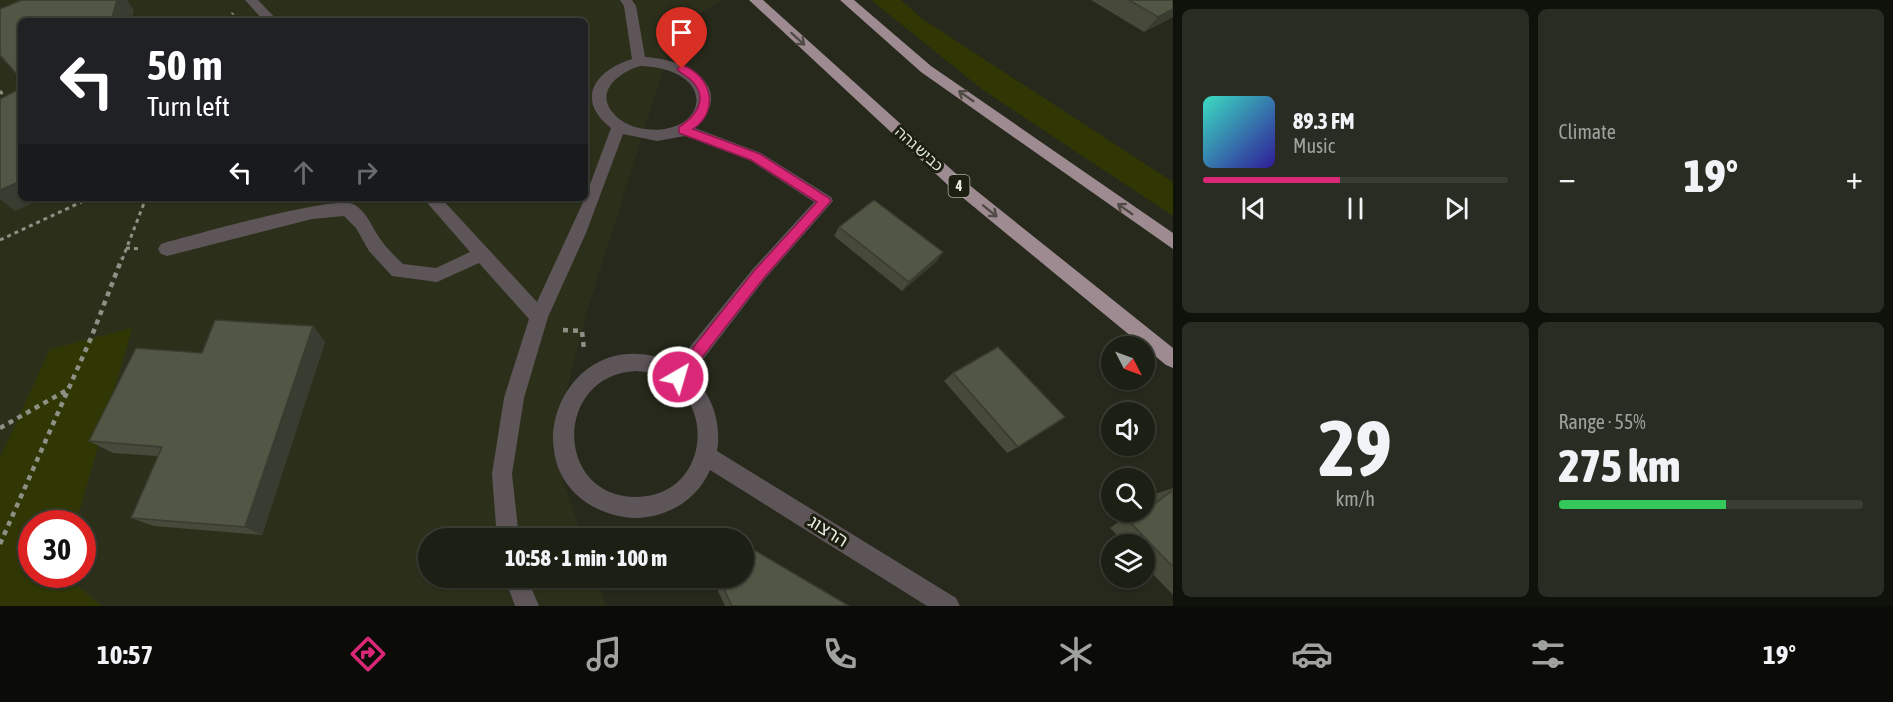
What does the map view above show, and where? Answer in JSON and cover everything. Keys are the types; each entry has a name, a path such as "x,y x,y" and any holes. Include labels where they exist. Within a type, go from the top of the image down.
{"highway":[{"name":"כביש גהה","path":"755,0 957,184 1173,359"},
{"path":"846,0 926,69 1173,242"}],"street":[{"path":"251,0 268,18"},
{"path":"626,0 630,6 639,63"},
{"path":"639,63 668,63 694,77 702,87 706,99 704,110 696,122 683,130 666,135 647,135 619,126 603,113 598,101 600,88 606,77 618,69 639,63"},
{"path":"507,528 502,474 514,398 537,323 578,233 619,126"},
{"path":"678,377 758,275 825,201 756,157 683,130"},
{"path":"434,201 482,254 537,323"},
{"path":"167,249 312,213 348,209 362,223 375,246 398,271 437,275 482,254"},
{"path":"634,363 658,367 678,377 694,392 706,412 711,434 708,457 697,479 678,495 654,505 628,506 603,498 582,483 567,462 561,438 563,414 573,393 589,377 610,366 634,363"},
{"name":"הרצוג","path":"708,457 948,606"},
{"path":"520,588 527,606"}],"path":[{"path":"0,91 11,105"},
{"path":"0,240 84,201"},
{"path":"0,544 68,390 145,201"},
{"path":"537,323 582,332 587,366 596,374"},
{"path":"0,429 68,390"}],"shaded area":[{"path":"0,0 721,0 676,29 586,315 552,449 580,528 418,528 418,588 600,588 606,606 0,606"}],"green space":[{"path":"871,0 901,0 921,18 1173,182 1173,216 983,90"},
{"path":"132,328 80,510 18,510 18,588 80,588 102,606 0,606 0,458 50,349"}],"building":[{"path":"22,0 117,0 112,18 18,18 18,76 0,55 0,9"},
{"path":"1129,0 1173,0 1173,9 1158,17"},
{"path":"18,90 18,182 0,190 0,99"},
{"path":"874,200 943,252 909,282 839,227"},
{"path":"215,320 313,326 245,527 131,518 162,447 89,441 136,348 202,353"},
{"path":"998,347 1065,417 1018,447 953,373"},
{"path":"1173,490 1173,567 1155,548 1155,534 1141,534 1130,522 1155,522 1155,503"},
{"path":"754,550 849,606 732,606 724,588 754,588"}],"route":[{"path":"678,377 758,275 825,201 756,157 683,130 696,122 704,110 706,99 702,87 694,77 682,69"}]}
